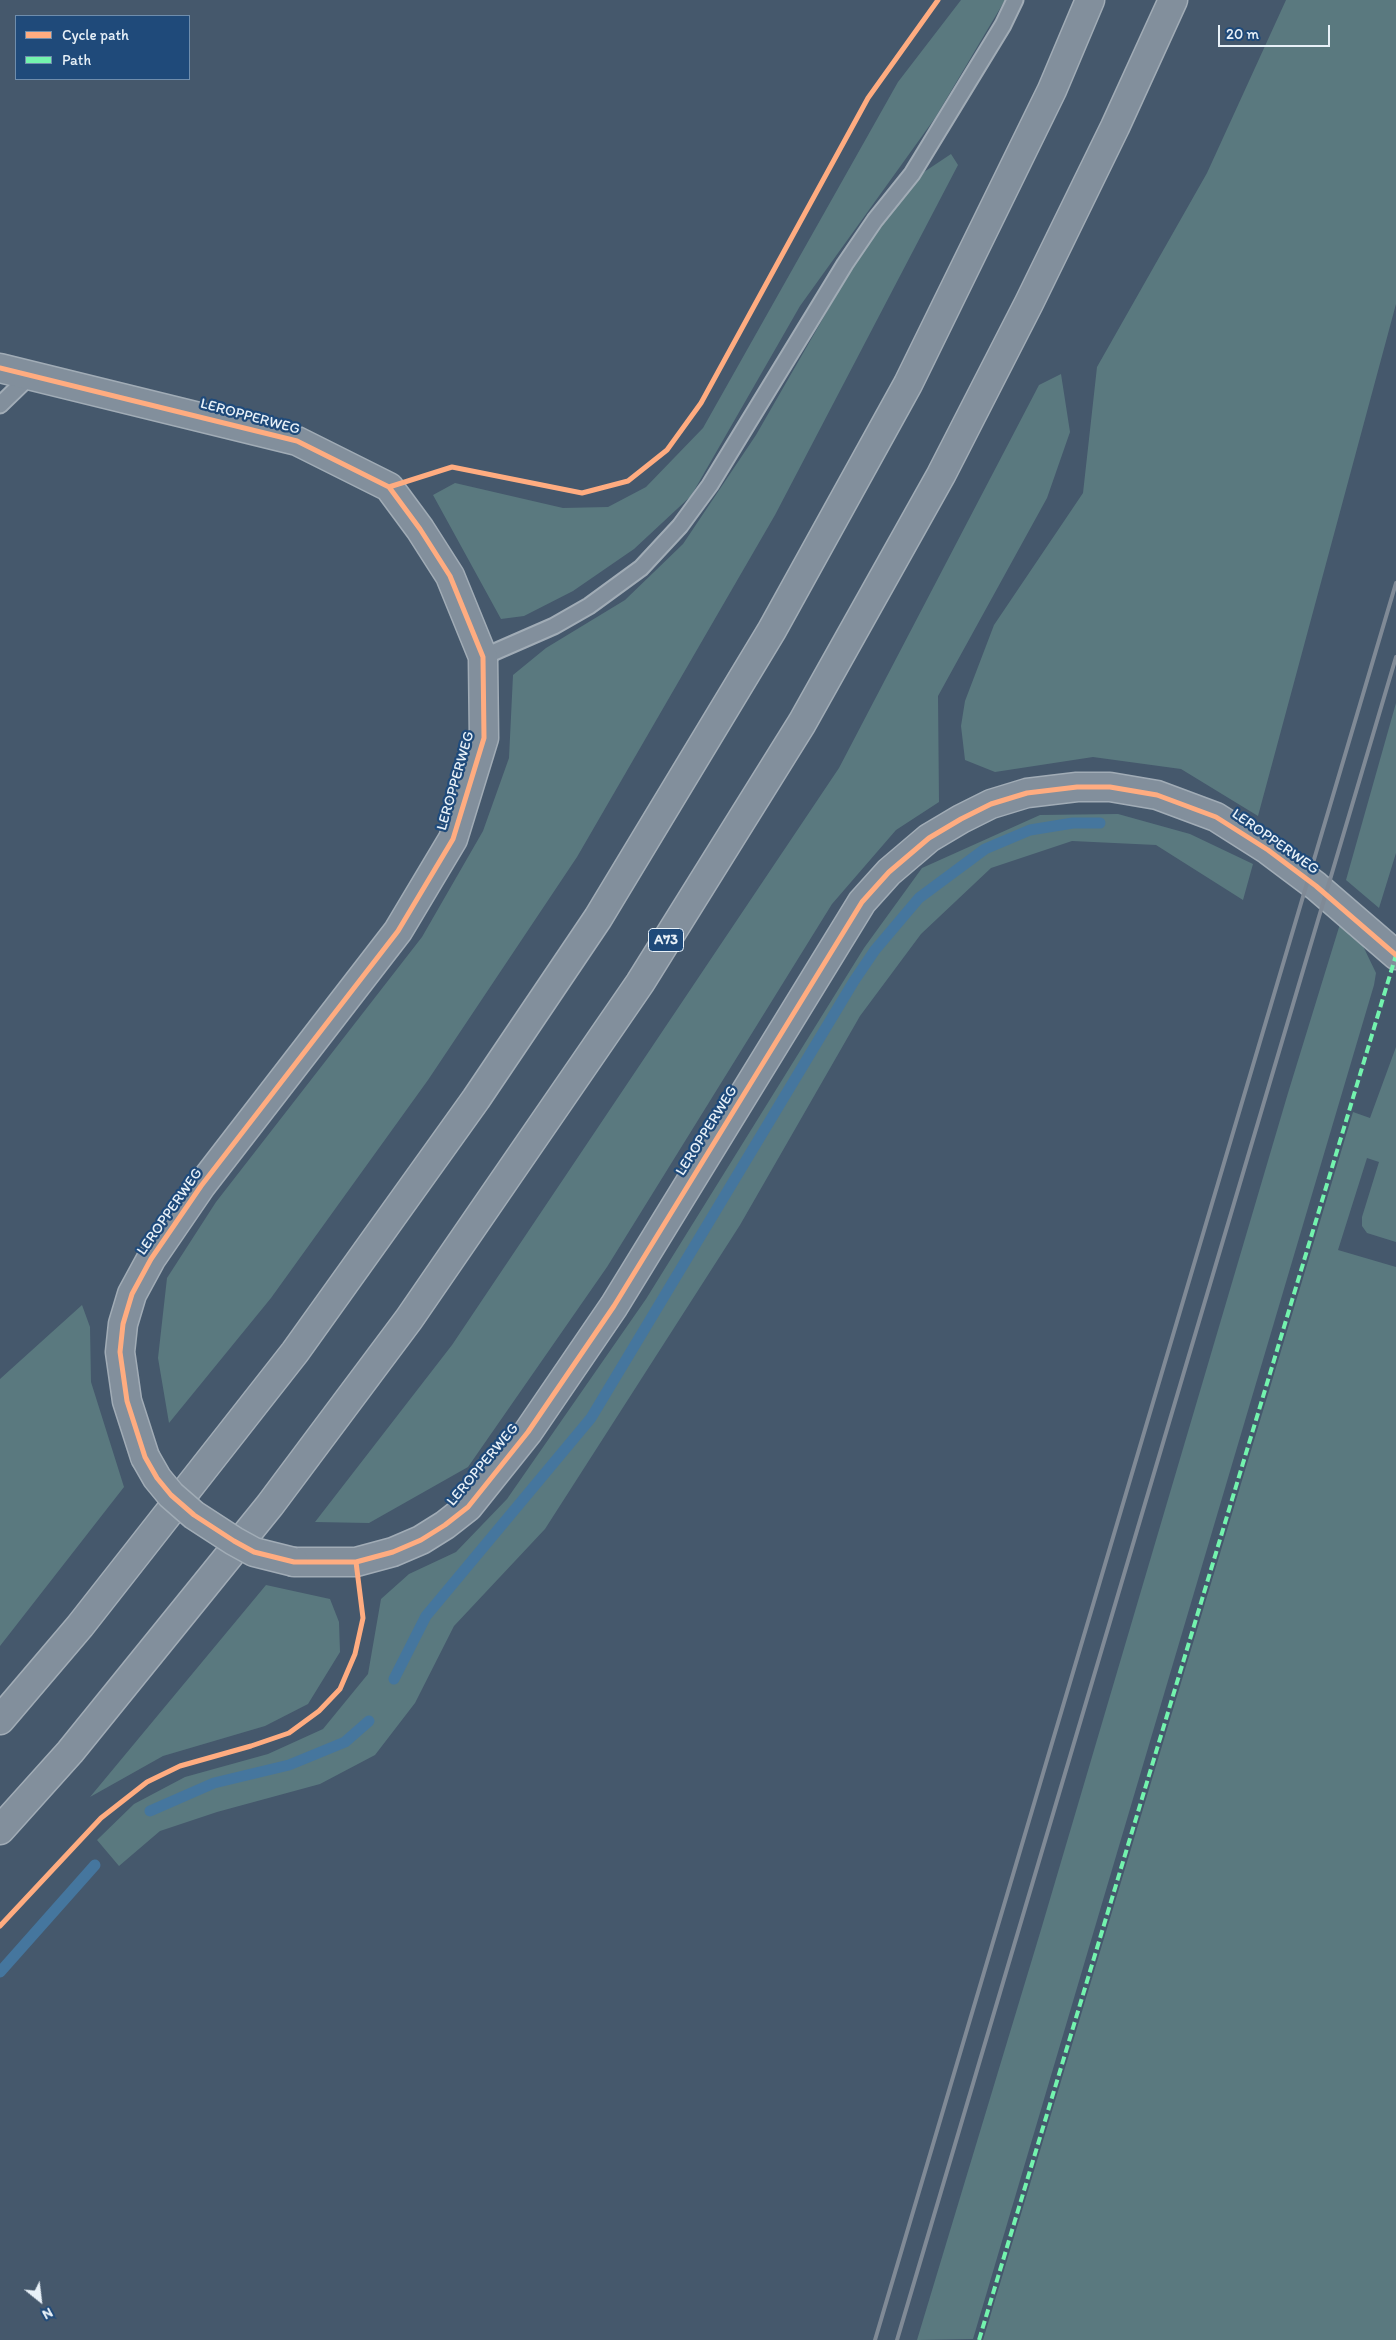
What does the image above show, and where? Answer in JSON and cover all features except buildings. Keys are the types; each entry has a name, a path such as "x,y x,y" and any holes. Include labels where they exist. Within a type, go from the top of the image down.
{"main road":[{"path":"0,1720 80,1626 295,1352 476,1099 598,918 772,630 908,384 1052,90 1090,0"},
{"name":"A73","path":"0,1830 70,1752 270,1505 409,1319 640,983 802,723 941,475 1029,303 1115,127 1173,0"},
{"name":"LEROPPERWEG","path":"0,368 297,441 389,487 420,529 450,576 483,658 484,738 453,839 398,931 201,1186 151,1259 132,1294 123,1324 120,1352 127,1401 145,1458 170,1495 194,1515 254,1552 294,1562 356,1562 394,1552 421,1540 445,1525 468,1507 528,1432 614,1306 862,902 896,866 929,838 961,819 991,804 1027,793 1077,786 1110,787 1156,795 1216,817 1268,850 1316,886 1396,955"}],"lane":[{"path":"483,658 554,626 589,606 641,568 680,526 710,485 845,264 875,220 912,174 1003,25 1015,0"},
{"path":"0,405 31,376"}],"green space":[{"path":"961,0 1005,0 935,118 800,306 691,496 634,549 573,591 524,616 501,619 433,495 455,483 563,508 608,507 646,487 703,428 898,82"},
{"path":"1286,0 1396,0 1396,304 1258,816 1181,769 1093,757 995,772 965,760 961,726 965,701 994,625 1083,493 1097,367 1207,173"},
{"path":"951,154 958,165 775,515 577,857 428,1080 271,1298 169,1423 158,1358 167,1278 216,1202 422,937 483,831 509,758 513,675 546,648 625,600 683,544 756,435 871,235 924,172"},
{"path":"1061,374 1070,432 1047,498 938,696 939,802 896,830 832,904 607,1267 468,1467 369,1523 315,1522 452,1345 839,768 1039,385"},
{"path":"1396,703 1396,853 1379,908 1346,880"},
{"path":"1118,814 1190,834 1253,864 1243,900 1156,845 1072,841 991,868 921,934 860,1016 740,1225 545,1529 454,1626 415,1703 375,1755 320,1784 217,1812 160,1831 119,1866 97,1840 134,1804 185,1777 268,1754 323,1729 368,1674 381,1599 409,1574 456,1552 507,1499 646,1299 864,948 922,868 1040,815"},
{"path":"1340,924 1363,946 1376,973 1374,985 973,2339 917,2340 1040,1933 1288,1093"},
{"path":"1396,1047 1396,1242 1367,1233 1362,1226 1362,1217 1379,1162 1367,1158 1338,1250 1396,1267 1396,2340 983,2340 1353,1112 1370,1118"},
{"path":"82,1305 90,1327 91,1382 124,1487 0,1646 0,1379"},
{"path":"266,1585 330,1599 339,1622 340,1652 308,1704 265,1726 163,1756 90,1797"}],"waterway":[{"path":"394,1679 426,1616 591,1418 854,981 875,950 919,898 985,849 1030,830 1073,823 1100,823"},
{"path":"150,1811 214,1783 289,1765 345,1742 369,1721"},
{"path":"0,1972 95,1865"}],"railway":[{"path":"875,2340 1396,583"},
{"path":"897,2340 1396,657"}],"marked path":[{"path":"979,2340 1396,955"}],"cycle path":[{"path":"389,487 452,467 582,493 628,481 667,450 701,403 868,98 938,0"},
{"path":"0,368 297,441 389,487 420,529 450,576 483,657 484,738 453,839 398,931 201,1186 151,1259 132,1294 123,1324 120,1352 127,1401 145,1457 157,1478 171,1495 194,1515 254,1552 294,1562 356,1562 393,1552 421,1540 445,1525 468,1507 528,1432 614,1306 862,902 889,872 929,838 961,819 991,804 1027,793 1077,787 1110,787 1157,795 1216,817 1268,850 1316,886 1396,955"},
{"path":"0,1926 101,1818 147,1782 180,1766 289,1733 319,1711 340,1689 355,1654 363,1618 356,1562"}]}
